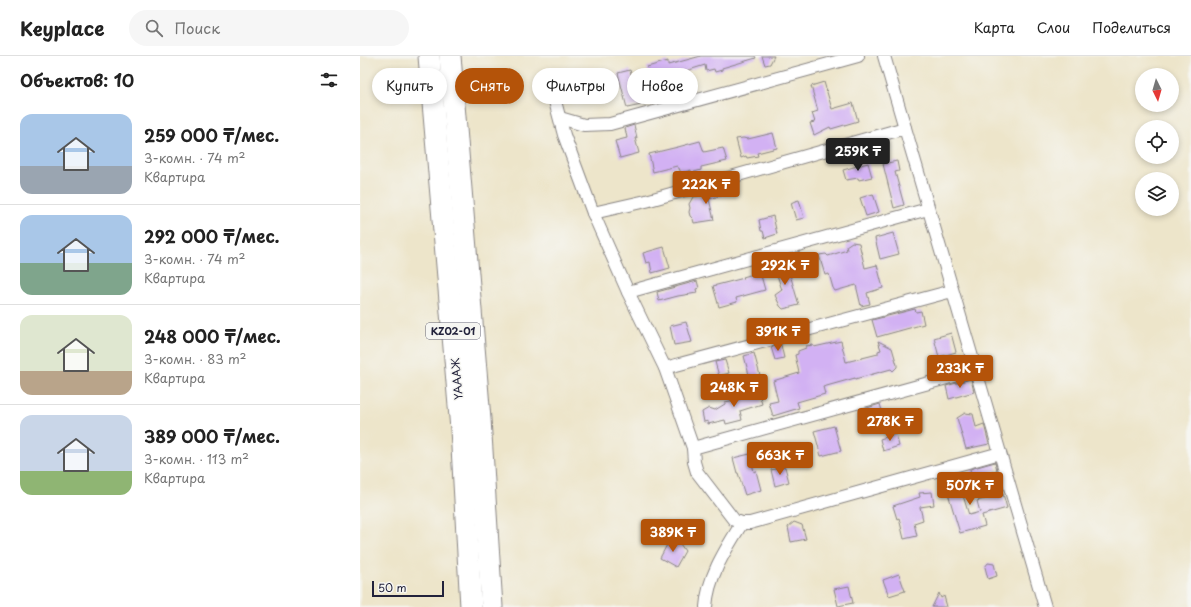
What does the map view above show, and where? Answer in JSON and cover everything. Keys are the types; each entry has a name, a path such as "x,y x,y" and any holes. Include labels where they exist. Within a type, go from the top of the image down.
{"highway":[{"name":"ҮАААЖ","path":"429,56 462,429 471,607"},
{"name":"ҮАААЖ","path":"450,56 480,419 492,607"}],"street":[{"path":"560,118 584,125 610,124 858,56"},
{"path":"884,56 1045,607"},
{"path":"556,104 564,135 593,213 628,292 665,368 693,448 694,462 697,472 734,520 742,523 750,523 1000,453"},
{"path":"593,213 646,201 905,128"},
{"path":"628,292 928,209"},
{"path":"665,368 952,291"},
{"path":"693,448 976,370"},
{"path":"706,607 706,597 719,562 742,523"}],"building":[{"path":"701,56 755,56 756,58 722,68 722,70 715,72 714,69 706,71 705,65 695,68 647,67 668,61 668,65"},
{"path":"762,56 774,56 770,64 765,65"},
{"path":"627,71 627,104 646,104 627,108 619,73"},
{"path":"824,82 832,109 853,103 858,121 831,129 830,127 814,135 810,123 815,122 812,113 818,111 811,86"},
{"path":"634,125 637,138 635,138 639,153 620,158 615,141 627,138 625,128"},
{"path":"773,133 777,148 757,153 758,156 747,158 746,156 741,158 736,139 748,139"},
{"path":"700,141 704,152 723,148 727,161 701,167 701,170 691,173 691,170 681,173 677,166 653,172 649,154"},
{"path":"897,161 899,171 895,172 904,205 894,208 883,164"},
{"path":"868,163 872,177 859,180 858,178 846,180 843,170"},
{"path":"729,185 731,193 709,199 714,220 694,223 689,212 689,204 693,197 703,195 702,193"},
{"path":"873,194 879,212 866,216 860,198"},
{"path":"799,200 804,218 796,220 791,203"},
{"path":"773,216 777,234 765,238 763,231 761,231 759,220"},
{"path":"893,233 899,254 880,259 875,238"},
{"path":"852,242 859,243 865,268 877,265 883,288 867,293 870,304 861,306 856,285 835,291 829,274 825,275 819,255 826,254 828,256 847,250 846,246"},
{"path":"664,247 670,268 652,273 650,262 646,263 643,253"},
{"path":"779,259 786,261 799,305 783,309 775,295 782,290 774,266"},
{"path":"760,272 765,290 736,298 737,302 719,307 713,286"},
{"path":"697,281 699,288 696,289 697,293 659,301 657,292"},
{"path":"915,309 916,312 921,311 924,324 877,337 872,320"},
{"path":"686,322 692,342 674,345 670,326"},
{"path":"951,333 956,352 939,357 934,338"},
{"path":"841,341 846,362 878,354 878,351 881,350 878,341 892,348 897,367 893,371 891,369 823,387 825,394 797,402 799,408 773,416 769,403 778,401 773,381 799,373 795,355 798,354 798,351 806,348 806,346 813,345 814,347"},
{"path":"781,345 784,358 775,360 771,347"},
{"path":"754,353 762,383 752,386 744,356"},
{"path":"725,360 729,373 719,376 715,362"},
{"path":"971,379 974,392 949,399 946,386"},
{"path":"757,386 762,404 740,411 742,420 726,424 725,420 708,424 708,421 704,422 702,412 709,408 715,410 725,404 725,402 740,399 738,392"},
{"path":"880,404 884,418 868,423 864,409"},
{"path":"965,413 973,414 976,427 984,424 989,444 966,449 957,418"},
{"path":"834,426 841,451 821,456 814,431"},
{"path":"896,434 899,446 883,451 880,439"},
{"path":"750,454 754,472 756,471 761,490 745,495 733,458"},
{"path":"995,462 997,470 990,472 991,476 972,481 970,469"},
{"path":"785,467 789,482 775,486 771,470"},
{"path":"956,473 969,515 980,512 977,501 1003,494 1007,508 982,515 985,526 960,533 943,477"},
{"path":"932,492 934,505 920,507 923,520 914,523 917,536 904,539 899,518 897,519 893,506 920,497 919,493"},
{"path":"794,522 802,525 806,539 791,542 788,527"},
{"path":"669,541 678,541 685,551 676,567 660,558"},
{"path":"988,563 994,564 997,576 988,579 985,567"},
{"path":"899,574 905,591 889,596 883,580"},
{"path":"849,586 853,603 838,606 834,589"},
{"path":"939,593 941,598 944,596 947,607 932,607"}]}
